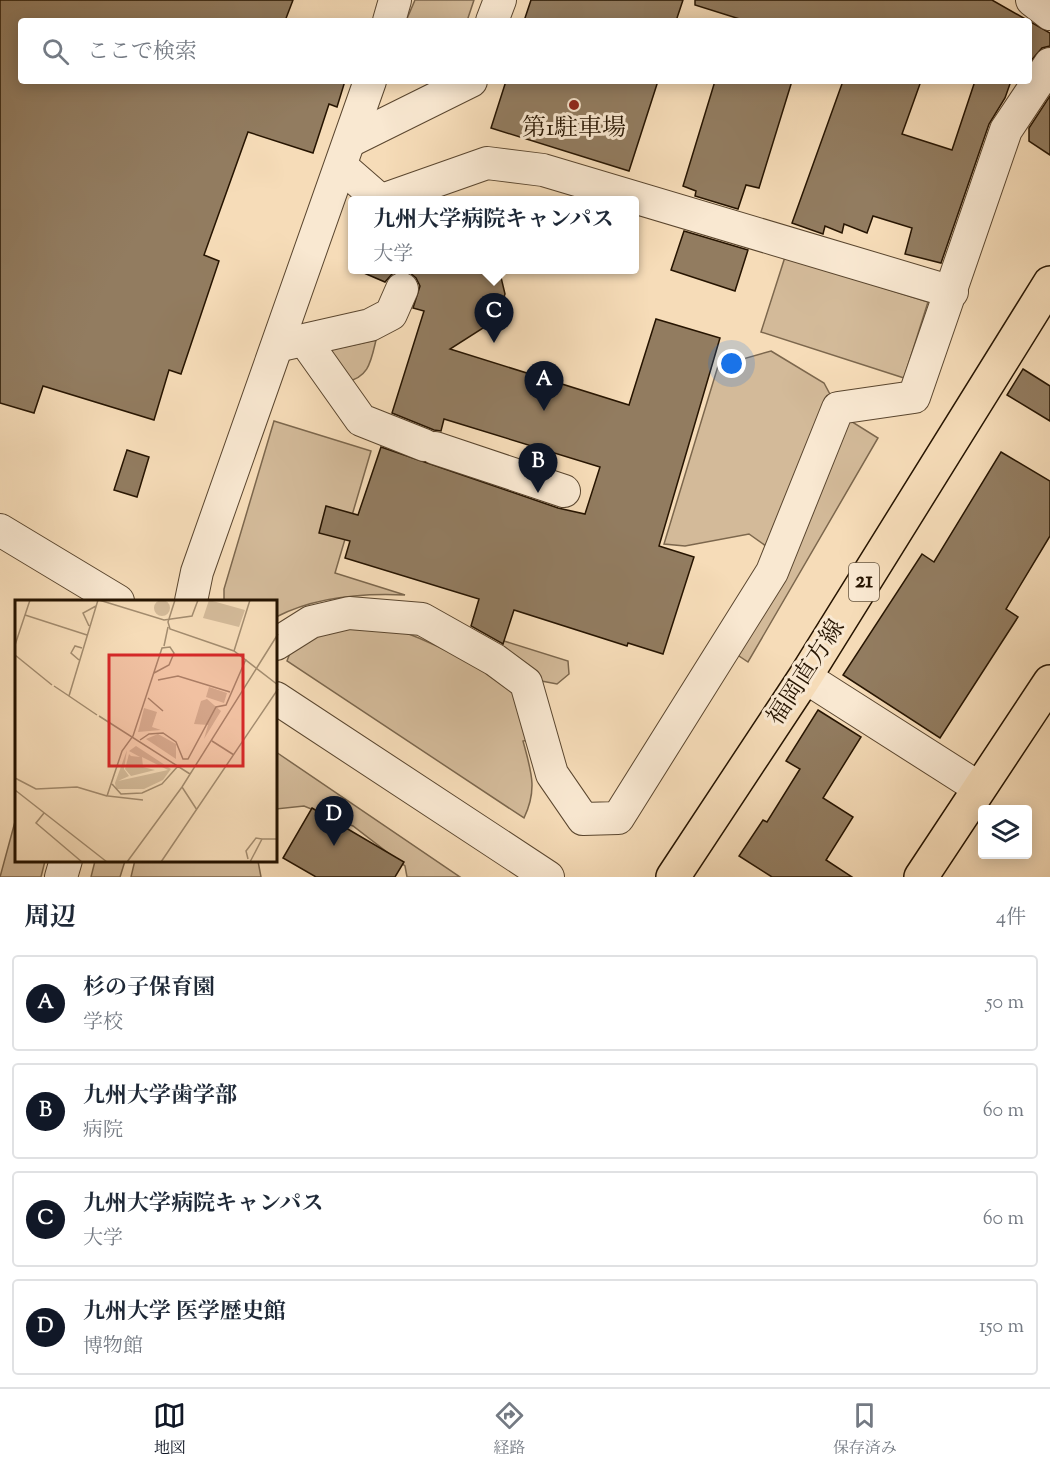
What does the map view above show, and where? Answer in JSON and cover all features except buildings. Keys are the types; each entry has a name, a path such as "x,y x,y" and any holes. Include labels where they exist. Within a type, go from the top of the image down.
{"main road":[{"name":"福岡直方線","path":"673,877 805,677 1050,283"},
{"path":"921,877 1050,682"}],"street":[{"path":"390,18 395,0"},
{"path":"493,18 500,0"},
{"path":"1032,0 1050,14"},
{"path":"278,643 311,622 349,613 422,619 495,660 526,683 552,774 583,819 618,818 772,572 838,408 914,397 1006,130 1050,64"},
{"path":"191,600 197,572 291,343 368,84"},
{"path":"346,153 466,84"},
{"path":"346,153 377,196"},
{"path":"395,196 486,164 543,170 630,196"},
{"path":"639,199 952,292"},
{"path":"291,343 346,332 392,314 402,289"},
{"path":"291,343 361,420 564,491"},
{"path":"0,530 116,600"},
{"path":"805,677 979,789"},
{"path":"278,699 545,876"},
{"path":"61,877 66,862"}],"shaded area":[{"path":"415,0 474,0 468,18 407,18"},
{"path":"785,257 928,302 904,378 761,332"},
{"path":"376,340 368,367 359,377 345,382 330,350"},
{"path":"771,351 824,383 841,415 878,438 748,662 736,654 780,556 749,534 685,546 664,544 718,366"},
{"path":"274,421 371,451 335,573 405,595 339,598 307,605 278,616 278,600 224,600 224,589"},
{"path":"384,625 417,637 477,666 510,689 520,700 525,714 529,740 523,741 532,780 531,798 524,818 287,661 293,648 314,632 342,626"},
{"path":"504,641 568,661 569,674 557,684 531,679 502,646"},
{"path":"278,753 460,877 407,877 405,866 353,826 304,806 278,809"},
{"path":"15,822 15,862 45,862 41,877 0,877"},
{"path":"95,862 125,862 120,877 91,877"},
{"path":"135,862 258,862 261,877 131,877"}],"place":[{"name":"第1駐車場","path":"574,105"},
{"name":"九州大学病院キャンパス","path":"494,343"},
{"name":"杉の子保育園","path":"544,411"},
{"name":"九州大学歯学部","path":"538,493"},
{"name":"九州大学 医学歴史館","path":"334,846"}]}
